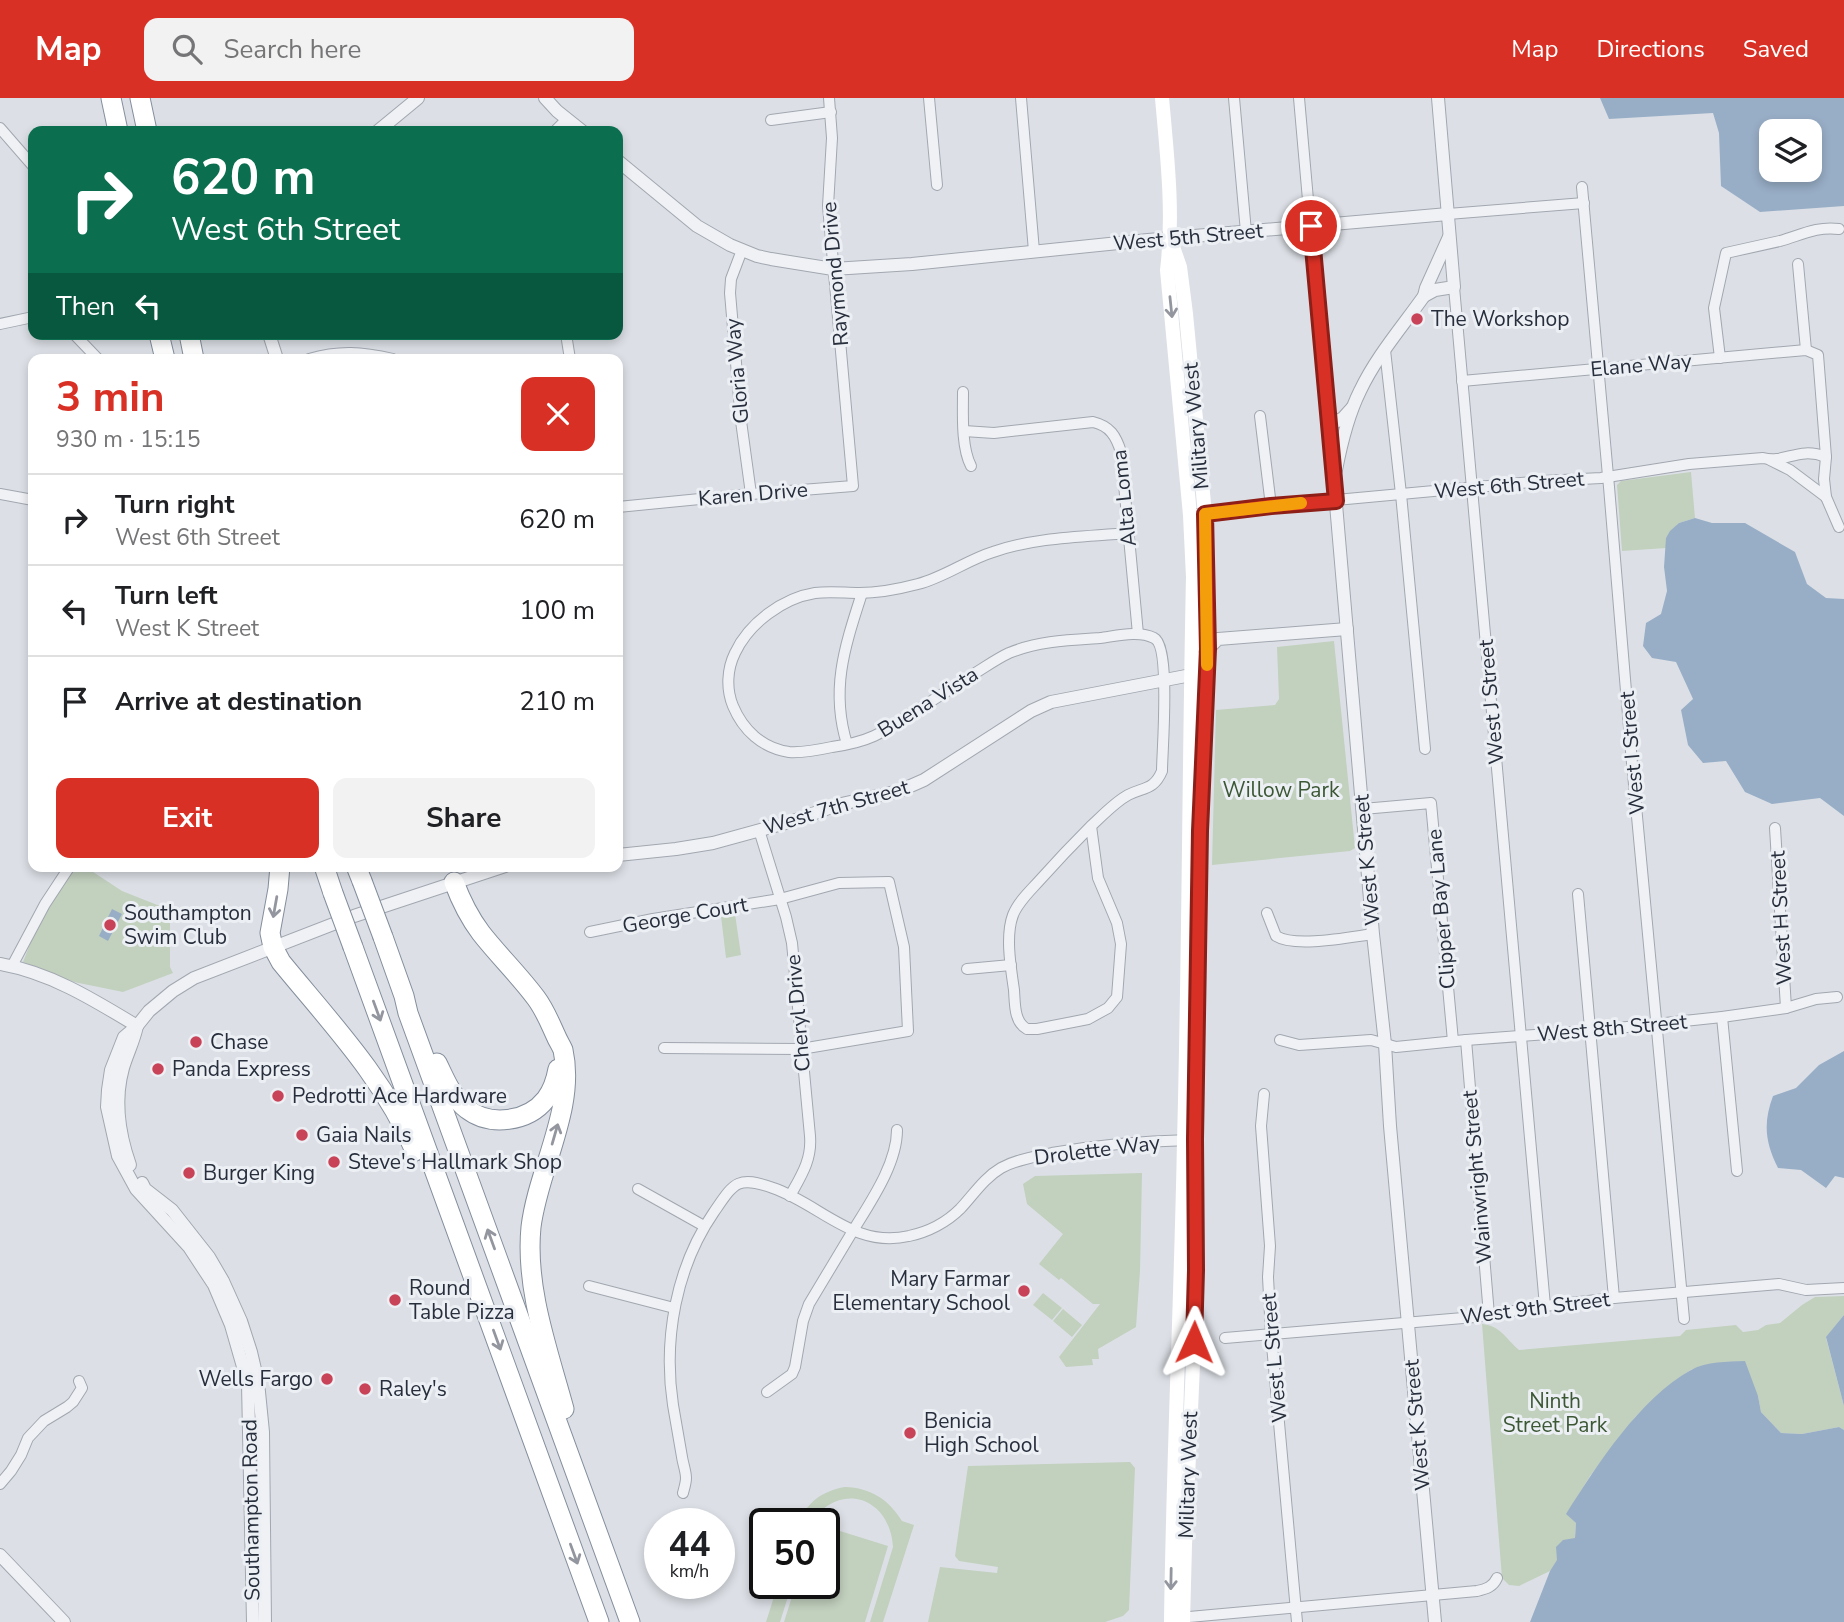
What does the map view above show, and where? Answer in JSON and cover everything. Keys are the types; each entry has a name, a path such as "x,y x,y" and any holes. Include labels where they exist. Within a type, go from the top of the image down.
{"highway":[{"path":"111,98 117,126"},
{"path":"140,98 146,126"},
{"path":"279,872 270,933 273,947 281,962 358,1055 394,1107 457,1251 485,1305"},
{"path":"326,872 599,1622"},
{"path":"359,874 630,1622"},
{"path":"453,882 464,907 480,931 537,999 562,1046 566,1067 563,1105 537,1196 530,1248 535,1294 589,1510"},
{"path":"404,996 414,1010 456,1099 467,1110 480,1117 494,1120 518,1118 534,1111 545,1100 553,1088 559,1066 556,1037"}],"main road":[{"name":"Military West","path":"1162,98 1171,240 1180,267 1183,290 1208,649 1190,1140 1175,1412 1177,1620"},
{"name":"Military West","path":"1190,1140 1191,675 1197,514"}],"street":[{"path":"545,98 576,126"},
{"name":"Raymond Drive","path":"829,98 832,138 828,206 850,450"},
{"path":"929,98 937,185"},
{"path":"1021,98 1034,251"},
{"path":"1234,98 1246,232"},
{"name":"West K Street","path":"1299,98 1435,1622"},
{"name":"West J Street","path":"1438,98 1545,1306"},
{"path":"383,126 411,100"},
{"path":"771,120 831,112"},
{"path":"560,126 567,118"},
{"path":"0,128 28,160"},
{"name":"West 5th Street","path":"623,164 697,226 742,250 780,261 834,269 1584,202"},
{"name":"West I Street","path":"1582,187 1632,763 1685,1319"},
{"path":"1720,358 1714,308 1726,253 1783,240 1815,229 1839,229"},
{"path":"1334,481 1352,408 1360,389 1424,296 1449,237"},
{"name":"Gloria Way","path":"742,250 734,268 730,293 741,421 751,494"},
{"path":"1798,264 1806,350"},
{"path":"1424,296 1435,290 1454,287"},
{"path":"0,324 28,318"},
{"path":"80,340 93,354"},
{"path":"1385,350 1424,749"},
{"name":"Elane Way","path":"1462,381 1806,350 1818,355 1826,457"},
{"path":"337,354 371,354"},
{"path":"963,392 967,460 971,466"},
{"path":"1326,407 1344,410 1352,408"},
{"path":"1328,426 1343,418 1352,408"},
{"path":"1261,416 1271,506"},
{"name":"Alta Loma","path":"964,432 993,433 1093,422 1108,428 1116,438 1121,452 1138,634"},
{"name":"Karen Drive","path":"623,507 853,486 850,450"},
{"name":"West 6th Street","path":"1197,514 1608,476 1716,461 1763,458 1770,460 1807,452 1826,457"},
{"path":"1826,457 1826,497 1839,527"},
{"path":"1770,460 1790,470 1826,497"},
{"path":"0,494 28,499"},
{"name":"Buena Vista","path":"1128,533 1011,546 978,557 925,582 887,591 814,593 785,603 762,619 738,646 729,673 730,695 737,715 750,732 767,746 793,752 810,751 872,737 999,658 1017,650 1035,644 1138,634"},
{"path":"847,744 841,716 840,677 846,639 862,593"},
{"path":"1191,675 1218,639 1347,629"},
{"path":"1091,826 1098,878 1117,923 1121,944 1117,997 1108,1008 1088,1019 1027,1029 1017,1017 1009,931 1013,916 1054,864 1091,826 1128,795 1152,786 1162,772 1163,658 1160,644 1154,638 1138,634"},
{"name":"West 7th Street","path":"623,854 713,843 793,821 837,805 899,791 924,780 1031,711 1051,702 1191,675"},
{"name":"Clipper Bay Lane","path":"1363,809 1431,803 1452,1041"},
{"name":"West H Street","path":"1775,828 1786,1007"},
{"name":"Cheryl Drive","path":"759,830 792,943 810,1136 810,1155 806,1167 790,1195"},
{"path":"66,872 6,965 62,984 137,1026"},
{"path":"453,882 486,872"},
{"name":"George Court","path":"590,932 780,899 839,883 889,881 904,947 908,1031 801,1049"},
{"name":"Southampton Road","path":"253,1622 248,1384 241,1355 232,1325 214,1286 189,1247 136,1189 118,1156 107,1107 111,1070 124,1037 146,1014 194,978 354,916 453,882"},
{"path":"1578,894 1614,1298"},
{"path":"1267,913 1276,936 1283,941 1298,942 1373,934"},
{"path":"967,969 1011,965"},
{"name":"West 8th Street","path":"1280,1040 1299,1045 1371,1040 1396,1047 1722,1017 1837,997"},
{"path":"1722,1017 1737,1171"},
{"name":"Southampton Road","path":"137,1026 122,1073 117,1110 126,1154 131,1168 145,1189 172,1210 198,1241 223,1281 241,1321 258,1382 263,1432 265,1622"},
{"name":"Wainwright Street","path":"1466,1040 1489,1315"},
{"path":"664,1048 801,1049"},
{"name":"West L Street","path":"1264,1094 1261,1126 1270,1246 1270,1334 1297,1622"},
{"path":"768,1392 792,1374 809,1304 892,1161 897,1130"},
{"name":"Drolette Way","path":"683,1493 686,1478 671,1373 674,1308 686,1266 704,1226 734,1186 742,1182 752,1182 775,1188 842,1226 875,1237 900,1238 921,1233 949,1218 986,1179 1023,1159 1124,1143 1190,1140"},
{"path":"638,1189 704,1226"},
{"name":"West 9th Street","path":"1225,1338 1407,1323 1614,1298 1779,1284 1805,1290 1844,1289"},
{"path":"589,1286 674,1308"},
{"path":"0,1484 11,1471 28,1438 44,1421 73,1402 82,1388 79,1381"},
{"path":"0,1555 64,1622"},
{"path":"1177,1620 1484,1590 1495,1583 1497,1578"}],"green space":[{"path":"1691,472 1695,518 1679,523 1666,538 1666,548 1622,551 1617,485 1621,481"},
{"name":"Willow Park","path":"1334,641 1355,848 1350,851 1212,865 1216,710 1275,705 1279,699 1277,647"},
{"path":"71,872 93,872 122,891 170,910 170,967 173,973 123,992 74,982 23,962 37,926"},
{"path":"735,914 741,955 726,958 721,916"},
{"path":"1142,1173 1136,1327 1098,1349 1099,1359 1092,1359 1093,1365 1066,1367 1059,1357 1100,1304 1093,1304 1039,1264 1063,1234 1027,1204 1023,1184 1035,1176"},
{"path":"1043,1293 1062,1308 1052,1320 1033,1305"},
{"name":"Ninth Street Park","path":"1844,1296 1844,1315 1826,1338 1844,1406 1844,1430 1839,1427 1802,1434 1781,1433 1761,1412 1758,1396 1692,1369 1667,1387 1636,1416 1590,1476 1567,1514 1576,1523 1575,1538 1550,1571 1519,1586 1509,1585 1502,1578 1482,1324 1498,1330 1519,1350 1680,1336 1686,1330 1736,1325 1743,1332 1758,1330 1766,1325 1780,1323 1815,1297"},
{"path":"1063,1309 1082,1325 1072,1337 1053,1321"},
{"path":"1130,1462 1135,1468 1129,1610 1123,1616 1105,1622 928,1622 940,1567 997,1573 998,1567 959,1561 955,1556 968,1466"},
{"path":"845,1487 871,1492 885,1501 902,1521 914,1525 883,1622 870,1622 893,1547 890,1530 883,1516 873,1506 861,1500 848,1498 824,1508 808,1508 829,1491"},
{"path":"840,1531 888,1546 865,1622 784,1622 791,1599 840,1599"},
{"path":"773,1599 787,1599 780,1622 766,1622"}],"water":[{"path":"1600,98 1844,98 1844,206 1760,212 1721,186 1719,133 1713,113 1609,119"},
{"path":"1695,518 1712,523 1745,523 1795,552 1807,584 1826,598 1844,599 1844,816 1820,798 1772,804 1745,792 1726,761 1703,763 1688,745 1681,710 1693,699 1676,662 1652,658 1643,646 1646,623 1661,614 1667,591 1664,567 1666,538 1679,523"},
{"name":"Southampton Swim Club","path":"112,909 122,914 108,941 99,936"},
{"path":"1844,1051 1844,1178 1835,1176 1826,1188 1801,1170 1778,1168 1768,1141 1768,1115 1773,1096 1796,1088 1819,1065"},
{"path":"1844,1315 1844,1406 1826,1337"},
{"path":"1745,1361 1761,1412 1781,1433 1802,1434 1839,1427 1844,1430 1844,1622 1530,1622 1557,1560 1556,1547 1563,1540 1575,1538 1576,1523 1566,1514 1621,1434 1654,1397 1691,1370 1710,1363"}],"slow traffic":[{"path":"1207,665 1205,514 1301,503"}],"place":[{"name":"The Workshop","path":"1417,319"},
{"name":"Southampton Swim Club","path":"110,925"},
{"name":"Chase","path":"196,1042"},
{"name":"Panda Express","path":"158,1069"},
{"name":"Pedrotti Ace Hardware","path":"278,1096"},
{"name":"Gaia Nails","path":"302,1135"},
{"name":"Steve's Hallmark Shop","path":"334,1162"},
{"name":"Burger King","path":"189,1173"},
{"name":"Mary Farmar Elementary School","path":"1024,1291"},
{"name":"Round Table Pizza","path":"395,1300"},
{"name":"Wells Fargo","path":"327,1379"},
{"name":"Raley's","path":"365,1389"},
{"name":"Benicia High School","path":"910,1433"}],"route":[{"path":"1194,1342 1200,831 1208,649 1205,514 1336,501 1311,226"}]}
